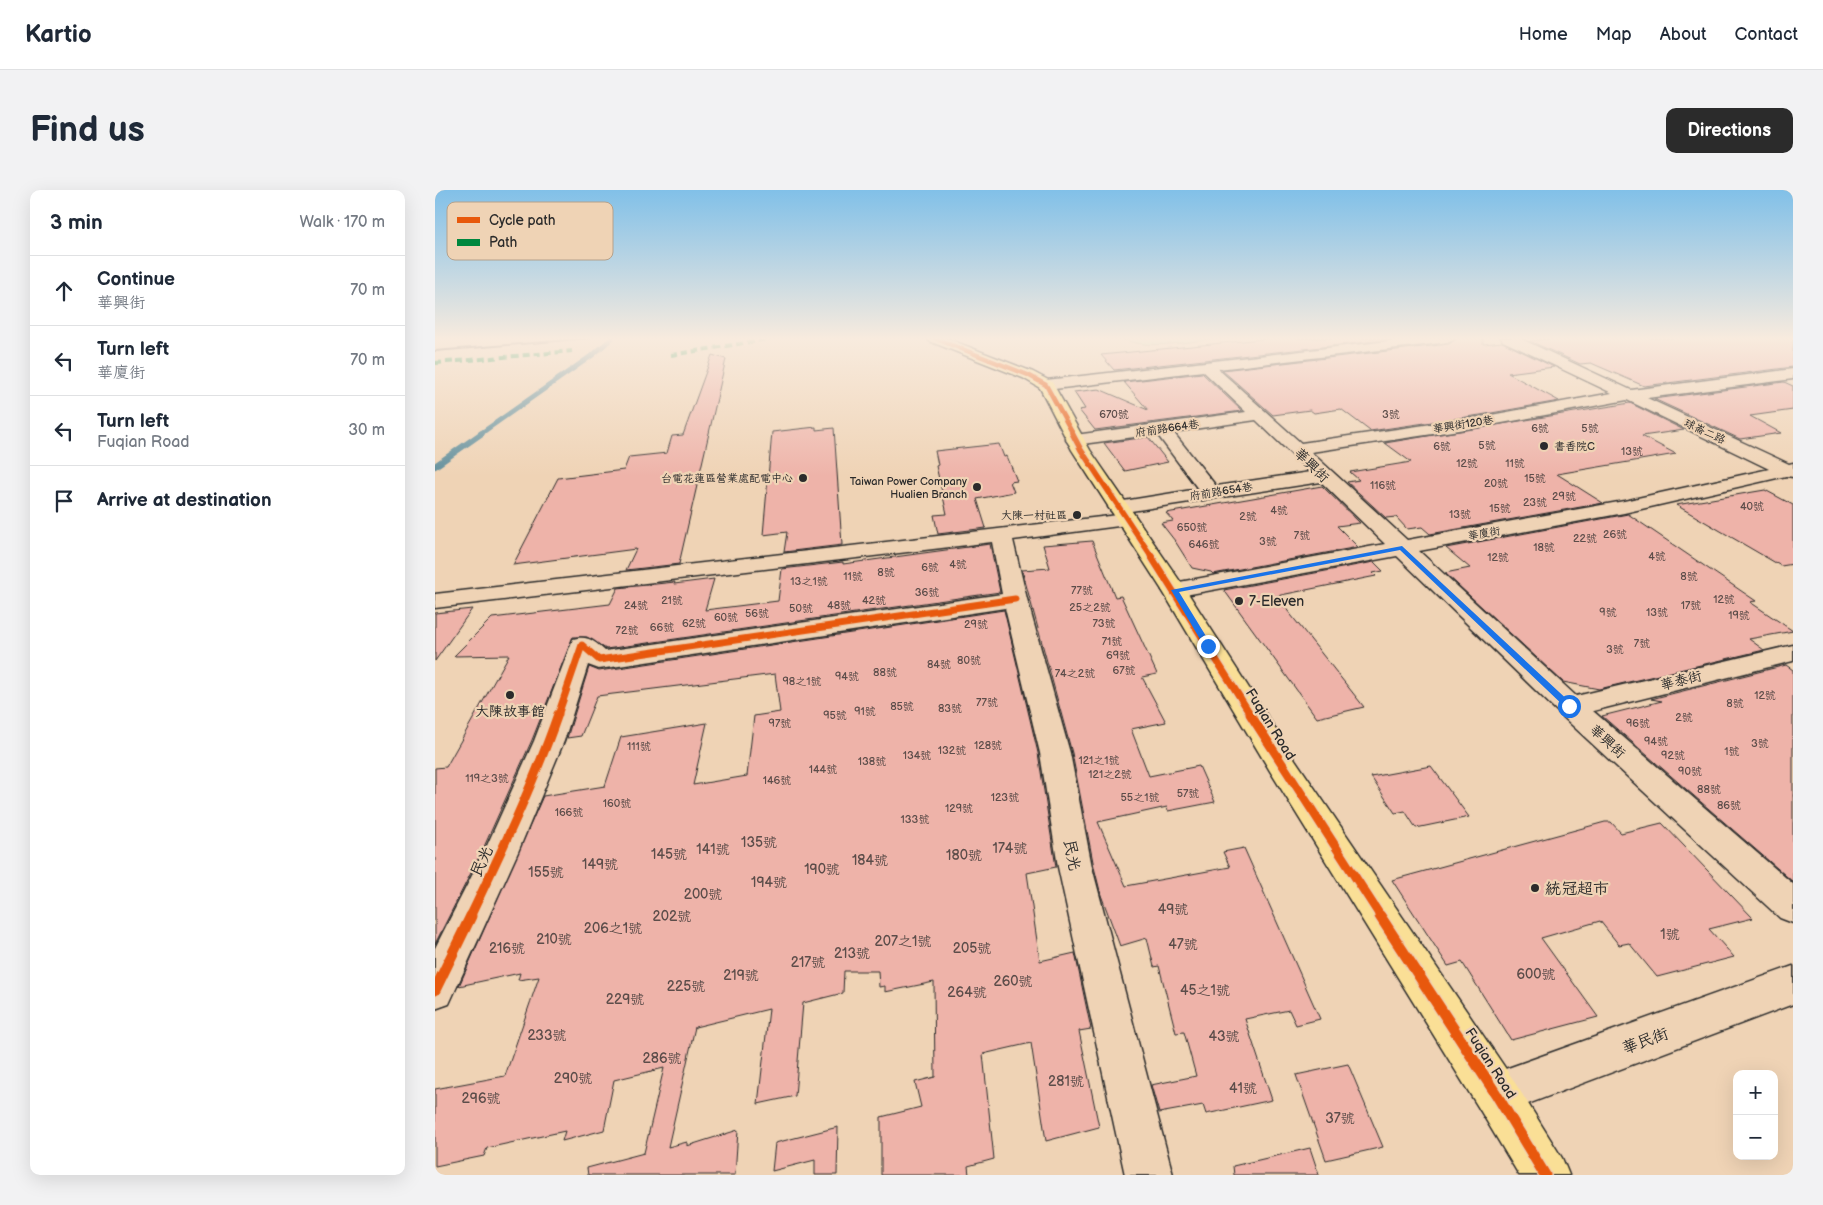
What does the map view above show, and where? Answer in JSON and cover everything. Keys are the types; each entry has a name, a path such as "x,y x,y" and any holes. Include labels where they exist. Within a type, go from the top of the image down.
{"main road":[{"name":"Fuqian Road","path":"1046,385 1075,440 1174,590 1281,763 1496,1094 1545,1175"}],"street":[{"path":"1046,385 1056,384"},
{"name":"華興街","path":"1225,384 1297,449 1323,476 1569,706 1793,907"},
{"name":"球崙二路","path":"1606,384 1791,470"},
{"name":"華興街120巷","path":"1297,449 1480,422 1629,395 1715,384"},
{"name":"府前路664巷","path":"1075,440 1259,414"},
{"path":"1161,428 1211,493"},
{"name":"華廈街","path":"1174,590 1624,507 1791,470"},
{"name":"府前路654巷","path":"435,601 1001,535 1123,514 1211,493 1323,476"},
{"name":"民光","path":"1001,535 1015,599 1055,753 1075,866 1149,1175"},
{"name":"民光","path":"435,990 501,852 549,741 582,645 599,660 1015,599"},
{"name":"華泰街","path":"1569,706 1793,653"},
{"name":"華民街","path":"1496,1094 1793,986"}],"building":[{"path":"701,384 720,384 679,564 626,570 636,549 513,565 558,478 624,470 629,457 667,453 672,436 683,435"},
{"path":"1126,384 1214,384 1242,411 1095,430 1079,410 1085,409 1074,392 1099,389 1148,410"},
{"path":"1238,384 1528,384 1559,401 1370,431 1341,409 1314,413 1310,410 1273,415"},
{"path":"1639,384 1660,384 1644,386"},
{"path":"1769,384 1788,384 1793,386 1793,410 1750,416 1781,433 1740,439 1654,399"},
{"path":"1630,403 1684,430 1642,436 1676,454 1557,474 1603,503 1430,534 1422,527 1407,529 1396,517 1386,518 1347,482 1359,480 1350,472 1411,462 1385,443"},
{"name":"台電花蓮區營業處配電中心","path":"816,427 816,430 834,428 842,545 784,552 787,532 763,535 772,432"},
{"path":"1148,437 1168,462 1125,471 1104,443"},
{"name":"Taiwan Power Company Hualien Branch","path":"999,444 1004,457 1007,456 1017,481 1010,482 1014,492 977,499 986,528 938,534 934,515 947,514 936,466 938,465 935,451"},
{"path":"1322,486 1360,523 1337,526 1358,547 1213,574 1192,568 1161,523 1173,521 1166,513"},
{"path":"1765,490 1793,505 1793,564 1781,566 1676,505"},
{"path":"1628,514 1756,601 1750,602 1793,631 1749,639 1764,650 1599,689 1563,682 1445,573 1470,568 1446,548"},
{"path":"1092,541 1115,597 1121,596 1157,674 1142,677 1166,722 1131,729 1149,776 1199,766 1215,802 1168,811 1167,807 1098,822 1126,886 1230,867 1223,852 1244,848 1320,1019 1296,1025 1289,1010 1245,1019 1272,1100 1206,1114 1203,1105 1159,1113 1151,1085 1196,1076 1184,1032 1176,1033 1159,966 1154,967 1147,938 1120,946 1101,895 1072,753 1022,570 1050,568 1043,545"},
{"path":"990,544 1000,592 606,649 587,637 573,637 532,740 483,849 435,944 435,768 446,767 509,655 454,656 492,618 610,604 618,588 714,579 705,610 778,601 782,569 843,562 843,564"},
{"path":"1374,562 1383,571 1373,573 1376,576 1276,596 1364,707 1317,718 1224,590"},
{"path":"472,609 435,661 435,613"},
{"path":"1004,610 1038,753 1056,867 1027,873 1040,961 1075,953 1091,1029 1079,1031 1099,1127 1046,1141 1031,1043 983,1054 994,1159 968,1166 969,1175 881,1175 881,1117 921,1107 915,1082 935,1077 934,982 885,992 885,986 879,987 878,971 844,971 843,993 803,1003 795,1096 758,1104 769,1009 695,1027 668,1147 687,1142 687,1146 738,1130 735,1175 588,1175 587,1168 644,1153 664,1068 614,1080 604,1130 562,1141 565,1131 487,1148 484,1156 435,1166 435,1089 505,1076 539,977 518,980 520,973 459,986 543,796 605,786 621,737 707,723 693,785 747,776 754,716 780,712 775,674 597,696 581,736 567,738 589,667 599,671"},
{"path":"1786,665 1793,670 1793,882 1602,716 1662,701 1651,699"},
{"path":"1431,766 1469,817 1416,828 1405,811 1395,813 1371,777"},
{"path":"1605,822 1611,822 1621,833 1662,823 1753,918 1709,929 1734,957 1657,977 1629,943 1619,945 1600,921 1541,938 1598,1017 1511,1040 1462,962 1448,966 1392,880"},
{"path":"1348,1064 1383,1147 1326,1160 1296,1075"},
{"path":"838,1127 837,1175 815,1175 815,1160 772,1171 775,1143"},
{"path":"1310,1148 1319,1175 1234,1175 1233,1166"}],"waterway":[{"path":"480,434 551,384"},
{"path":"435,466 482,433"}],"cycle path":[{"path":"1044,384 1081,450 1174,590 1281,763 1496,1094 1545,1175"},
{"path":"435,990 501,852 549,741 582,645 599,660 1015,599"}],"place":[{"name":"書香院C","path":"1544,446"},
{"name":"台電花蓮區營業處配電中心","path":"803,478"},
{"name":"Taiwan Power Company Hualien Branch","path":"977,487"},
{"name":"大陳一村社區","path":"1077,515"},
{"name":"7-Eleven","path":"1239,601"},
{"name":"大陳故事館","path":"510,695"},
{"name":"統冠超市","path":"1535,888"}],"route":[{"path":"1208,646 1174,590 1402,548 1569,706"}]}
